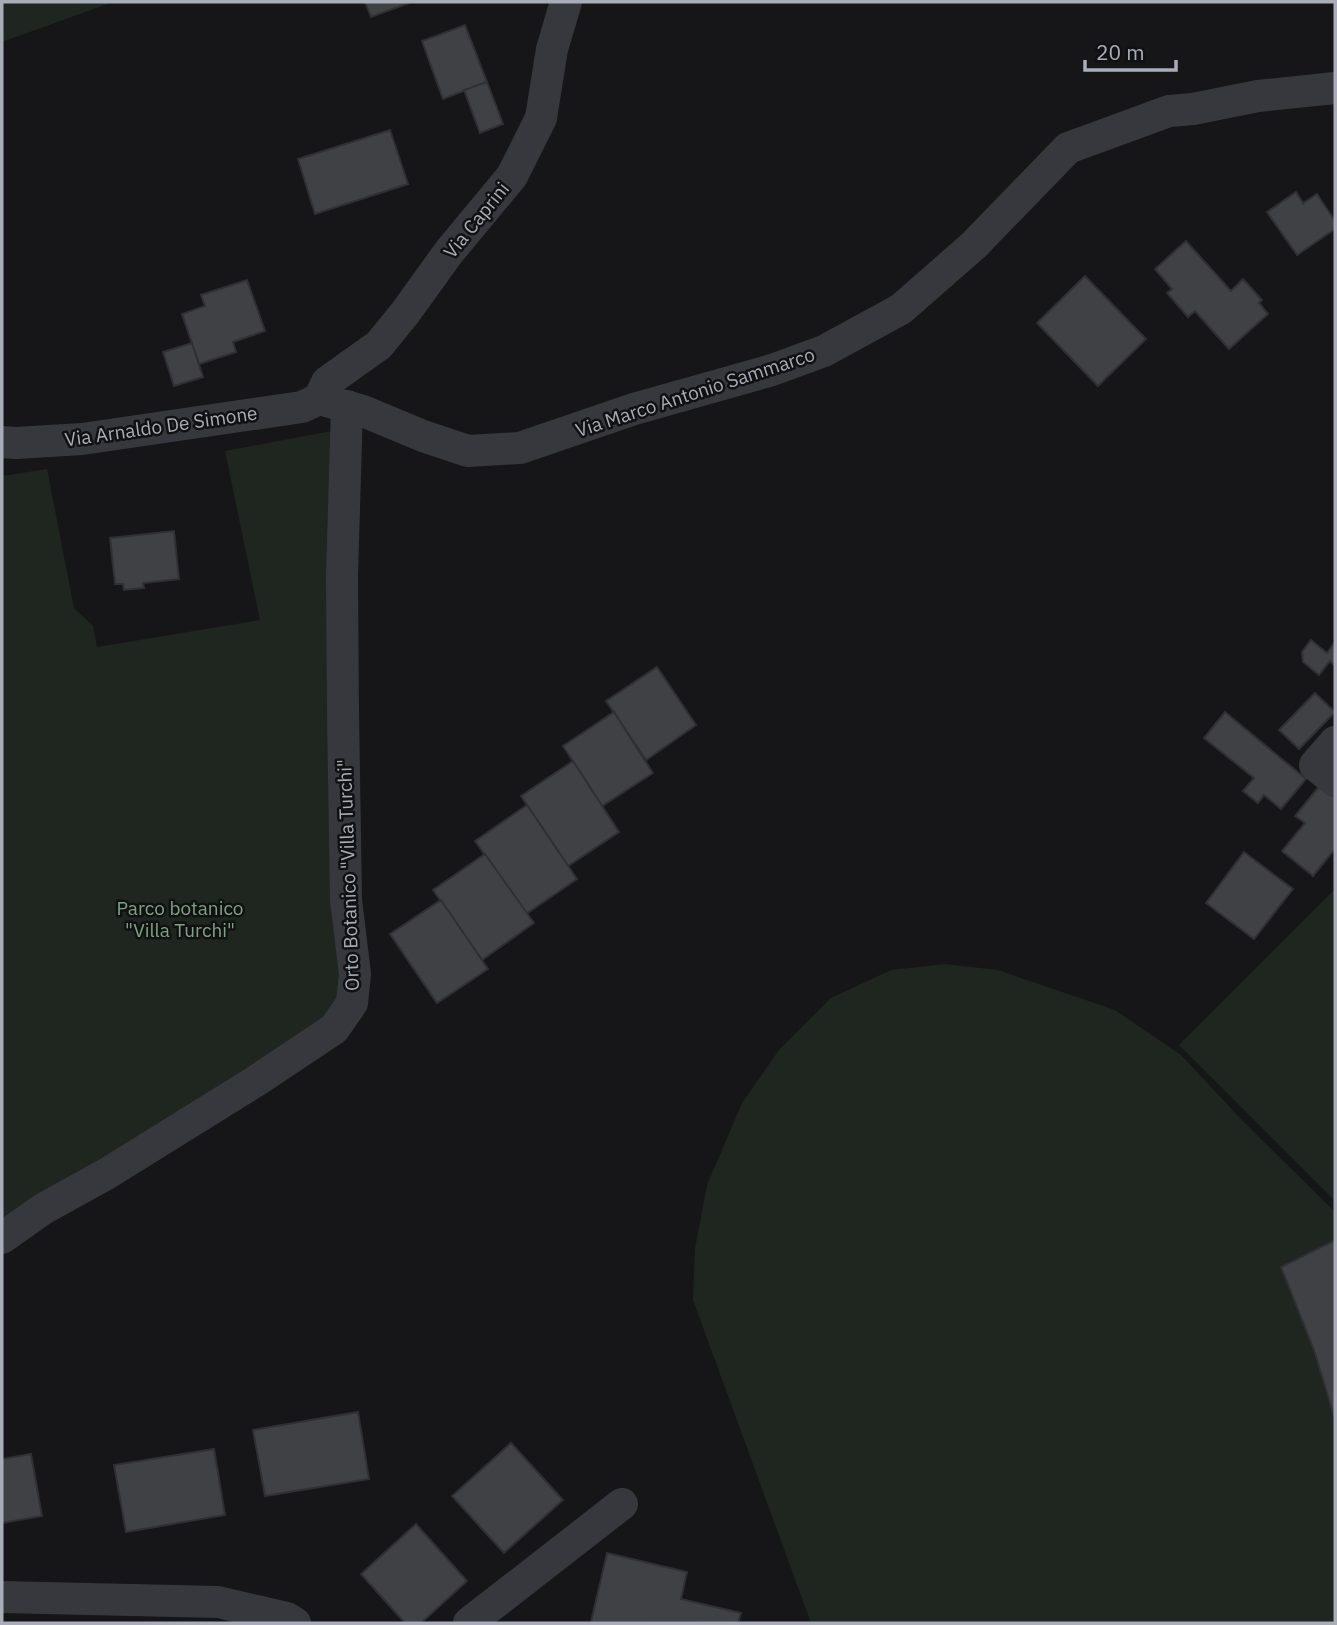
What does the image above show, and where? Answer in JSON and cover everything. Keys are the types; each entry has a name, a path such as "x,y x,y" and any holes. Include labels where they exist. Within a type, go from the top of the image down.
{"street":[{"name":"Via Caprini","path":"343,405 327,382 379,345 449,252 512,176 541,118 552,49 566,2"},
{"name":"Via Marco Antonio Sammarco","path":"343,405 468,450 520,449 634,409 772,370 824,351 901,309 974,245 1068,148 1169,111 1258,96 1335,88"},
{"name":"Via Arnaldo De Simone","path":"2,442 82,439 302,407 343,405"},
{"name":"Orto Botanico \"Villa Turchi\"","path":"2,1238 43,1209 256,1081 334,1029 352,1003 355,974 346,900 342,712 343,405"},
{"path":"1335,742 1315,765 1335,781"},
{"path":"469,1623 622,1504"},
{"path":"2,1597 218,1602 286,1618 295,1623"}],"green space":[{"path":"2,2 113,2 2,42"},
{"name":"Parco botanico \"Villa Turchi\"","path":"359,426 352,1003 2,1249 2,476 47,469 74,608 93,626 97,647 260,620 225,451"},
{"path":"1335,889 1335,1201 1179,1045"},
{"path":"945,964 998,970 1115,1010 1181,1055 1335,1212 1335,1623 811,1623 693,1300 695,1248 707,1185 742,1103 779,1050 831,998 891,970"}],"building":[{"path":"365,2 409,2 409,3 371,17"},
{"path":"465,25 487,82 443,99 422,41"},
{"path":"487,82 503,124 480,133 464,90"},
{"path":"390,130 408,184 315,214 298,159"},
{"path":"1296,192 1303,203 1317,194 1335,221 1335,229 1297,255 1267,212"},
{"path":"1186,241 1231,291 1243,279 1262,300 1259,303 1268,314 1229,349 1195,311 1188,317 1167,293 1172,289 1155,269"},
{"path":"1085,276 1146,339 1098,386 1037,323"},
{"path":"247,280 265,331 233,342 236,352 199,364 182,314 205,306 201,295"},
{"path":"192,343 203,377 174,386 163,352"},
{"path":"174,531 179,579 143,583 144,588 124,590 123,584 115,584 110,538"},
{"path":"1311,640 1327,653 1335,642 1335,666 1330,661 1319,675 1303,662 1302,652"},
{"path":"657,667 696,725 646,760 606,701"},
{"path":"1315,693 1335,712 1299,749 1279,730"},
{"path":"614,712 653,773 602,806 563,746"},
{"path":"1225,712 1306,779 1281,809 1264,795 1258,803 1243,791 1254,778 1204,738"},
{"path":"573,761 619,832 568,866 521,796"},
{"path":"1326,778 1335,786 1335,849 1313,876 1282,851 1305,823 1295,816"},
{"path":"527,805 577,879 526,914 475,841"},
{"path":"1244,852 1293,889 1254,939 1206,903"},
{"path":"485,854 534,923 482,960 433,890"},
{"path":"441,900 488,969 437,1003 390,934"},
{"path":"1335,1240 1335,1419 1314,1350 1281,1267"},
{"path":"358,1412 369,1479 265,1496 253,1430"},
{"path":"511,1443 563,1500 504,1553 452,1496"},
{"path":"214,1449 225,1515 126,1532 114,1465"},
{"path":"31,1454 42,1516 2,1523 2,1459"},
{"path":"416,1524 467,1581 421,1623 405,1623 361,1574"},
{"path":"607,1553 687,1572 681,1599 741,1613 738,1623 591,1622"}]}
